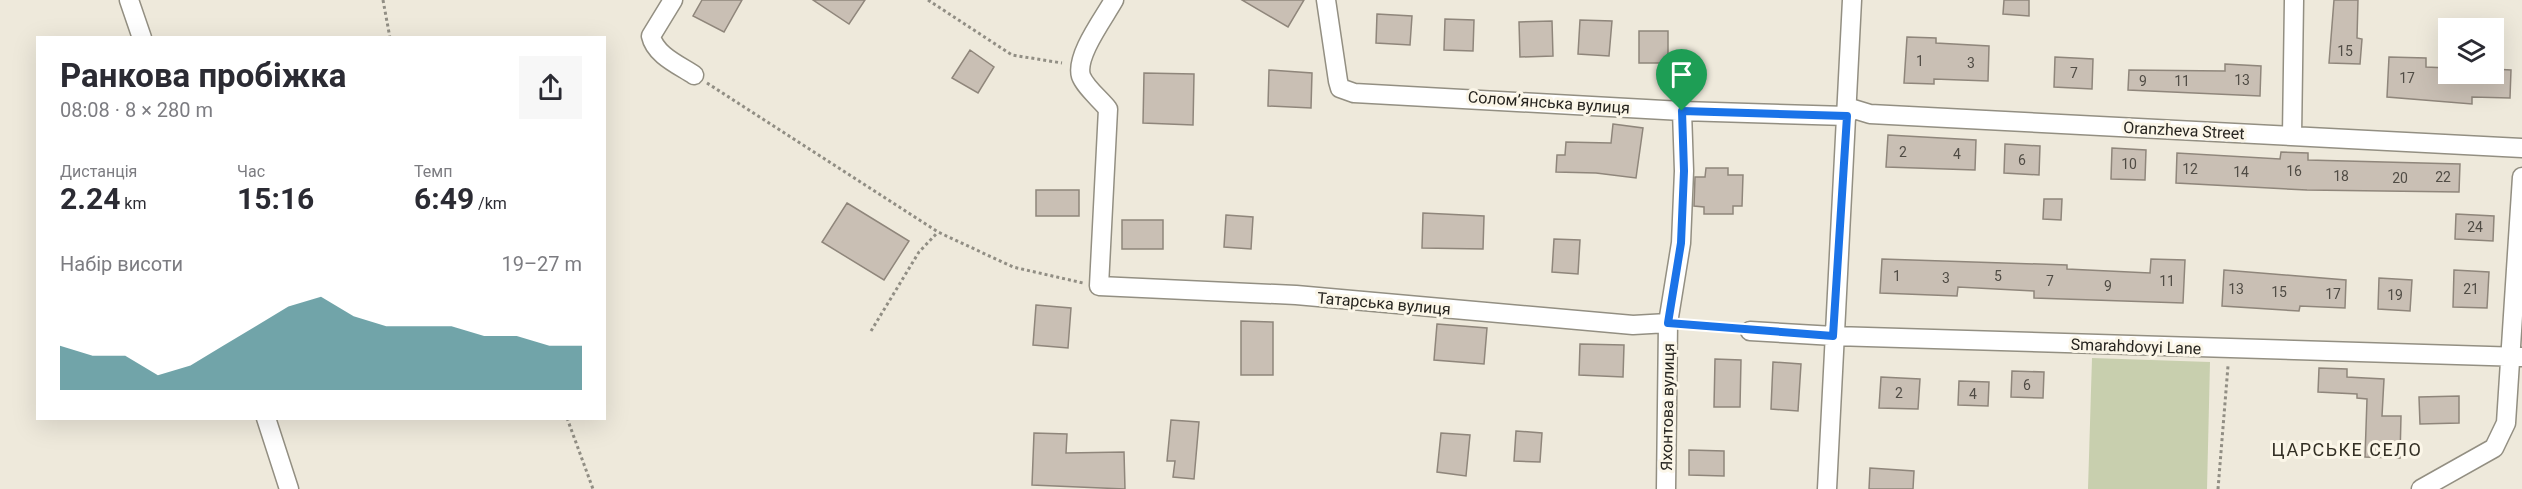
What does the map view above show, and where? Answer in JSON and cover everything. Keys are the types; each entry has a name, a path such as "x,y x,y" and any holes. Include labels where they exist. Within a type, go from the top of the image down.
{"street":[{"path":"129,0 141,36"},
{"path":"673,0 651,36 661,54 694,75"},
{"path":"1099,286 1108,109 1082,78 1080,66 1084,53 1114,0"},
{"name":"Соломʼянська вулиця","path":"1326,0 1340,88 1354,93 1682,111 1847,111"},
{"path":"1827,489 1833,336 1852,0"},
{"path":"2292,136 2294,0"},
{"name":"Яхонтова вулиця","path":"1666,489 1668,323 1681,243 1684,171 1682,111"},
{"name":"Oranzheva Street","path":"1847,111 2522,148"},
{"path":"2421,489 2494,448 2506,423 2515,357 2522,177"},
{"name":"Татарська вулиця","path":"1099,286 1296,296 1633,325 1668,323"},
{"name":"Smarahdovyi Lane","path":"1750,331 1833,336 2515,357"},
{"path":"267,420 290,489"}],"path":[{"path":"383,0 390,36"},
{"path":"928,0 1012,55 1080,66"},
{"path":"694,75 938,232 1012,267 1099,286"},
{"path":"871,331 919,252 938,232"},
{"path":"1668,323 1750,331"},
{"path":"2218,489 2229,349"},
{"path":"568,420 593,489"}],"green space":[{"path":"2092,358 2210,362 2207,489 2088,489"}],"building":[{"path":"702,0 742,0 724,32 693,16"},
{"path":"813,0 865,0 849,24"},
{"path":"1242,0 1304,0 1288,27"},
{"path":"2004,0 2029,0 2029,16 2003,14"},
{"path":"2334,0 2358,0 2357,38 2362,39 2360,64 2329,63"},
{"path":"1377,14 1412,16 1410,45 1376,43"},
{"path":"1445,19 1474,20 1473,51 1444,50"},
{"path":"1580,20 1612,21 1609,56 1578,54"},
{"path":"1552,21 1553,56 1520,57 1519,22"},
{"path":"1639,31 1668,31 1668,63 1639,63"},
{"path":"1907,37 1936,38 1936,43 1989,46 1988,81 1934,79 1934,84 1904,83"},
{"path":"970,50 994,67 978,93 952,78"},
{"path":"2055,57 2093,59 2092,89 2054,87"},
{"path":"2389,57 2426,58 2426,67 2438,68 2438,84 2504,84 2504,70 2511,70 2510,98 2472,97 2472,104 2387,97"},
{"path":"2225,64 2261,66 2260,96 2128,90 2129,70 2225,71"},
{"path":"1269,70 1312,73 1311,108 1268,106"},
{"path":"1144,73 1194,74 1193,125 1143,123"},
{"path":"1613,124 1643,128 1636,178 1596,173 1556,172 1557,155 1565,155 1566,142 1611,143"},
{"path":"1888,135 1976,140 1975,170 1886,167"},
{"path":"2005,144 2040,146 2039,175 2004,173"},
{"path":"2112,148 2146,150 2145,180 2111,179"},
{"path":"2281,152 2308,153 2308,160 2460,164 2459,192 2307,190 2176,183 2177,153 2280,159"},
{"path":"1706,168 1728,168 1728,175 1743,175 1742,206 1733,206 1733,214 1704,214 1704,207 1694,206 1695,177 1705,177"},
{"path":"1036,190 1079,190 1079,216 1036,216"},
{"path":"2044,199 2062,199 2061,220 2043,219"},
{"path":"847,203 909,241 884,280 822,242"},
{"path":"1423,213 1484,216 1483,249 1422,248"},
{"path":"2456,214 2494,216 2493,241 2455,239"},
{"path":"1226,215 1253,217 1251,249 1224,247"},
{"path":"1122,220 1163,220 1163,249 1122,249"},
{"path":"1554,239 1580,240 1578,274 1552,272"},
{"path":"1882,259 2067,265 2067,269 2150,273 2151,259 2185,260 2183,303 2034,298 2034,291 1958,287 1957,296 1880,293"},
{"path":"2224,270 2346,280 2345,308 2300,306 2299,311 2222,306"},
{"path":"2454,270 2489,272 2487,308 2453,307"},
{"path":"2379,278 2412,280 2410,311 2378,309"},
{"path":"1036,305 1071,308 1068,348 1033,345"},
{"path":"1241,321 1273,322 1273,375 1241,375"},
{"path":"1437,324 1487,328 1484,364 1434,360"},
{"path":"1580,344 1624,345 1623,377 1579,375"},
{"path":"1715,359 1741,360 1740,407 1714,407"},
{"path":"1773,362 1801,364 1798,411 1771,409"},
{"path":"2319,368 2347,369 2347,377 2384,379 2382,416 2401,416 2400,458 2365,457 2367,399 2357,398 2357,394 2318,392"},
{"path":"2012,371 2044,372 2043,398 2011,397"},
{"path":"1881,377 1920,379 1918,409 1879,408"},
{"path":"1959,381 1989,382 1988,406 1958,405"},
{"path":"2459,396 2459,423 2420,424 2419,397"},
{"path":"1171,420 1199,422 1194,479 1173,477 1175,461 1167,461"},
{"path":"1516,431 1542,433 1540,462 1514,461"},
{"path":"1034,433 1067,434 1066,453 1124,452 1125,489 1032,485"},
{"path":"1441,433 1470,435 1466,476 1437,472"},
{"path":"1689,450 1724,451 1724,476 1689,475"},
{"path":"1870,468 1914,471 1913,489 1869,489"}],"district":[{"name":"ЦАРСЬКЕ СЕЛО","path":"2347,450"}],"route":[{"path":"1682,111 1847,116 1833,336 1668,323 1681,243 1684,171 1682,111"}]}
